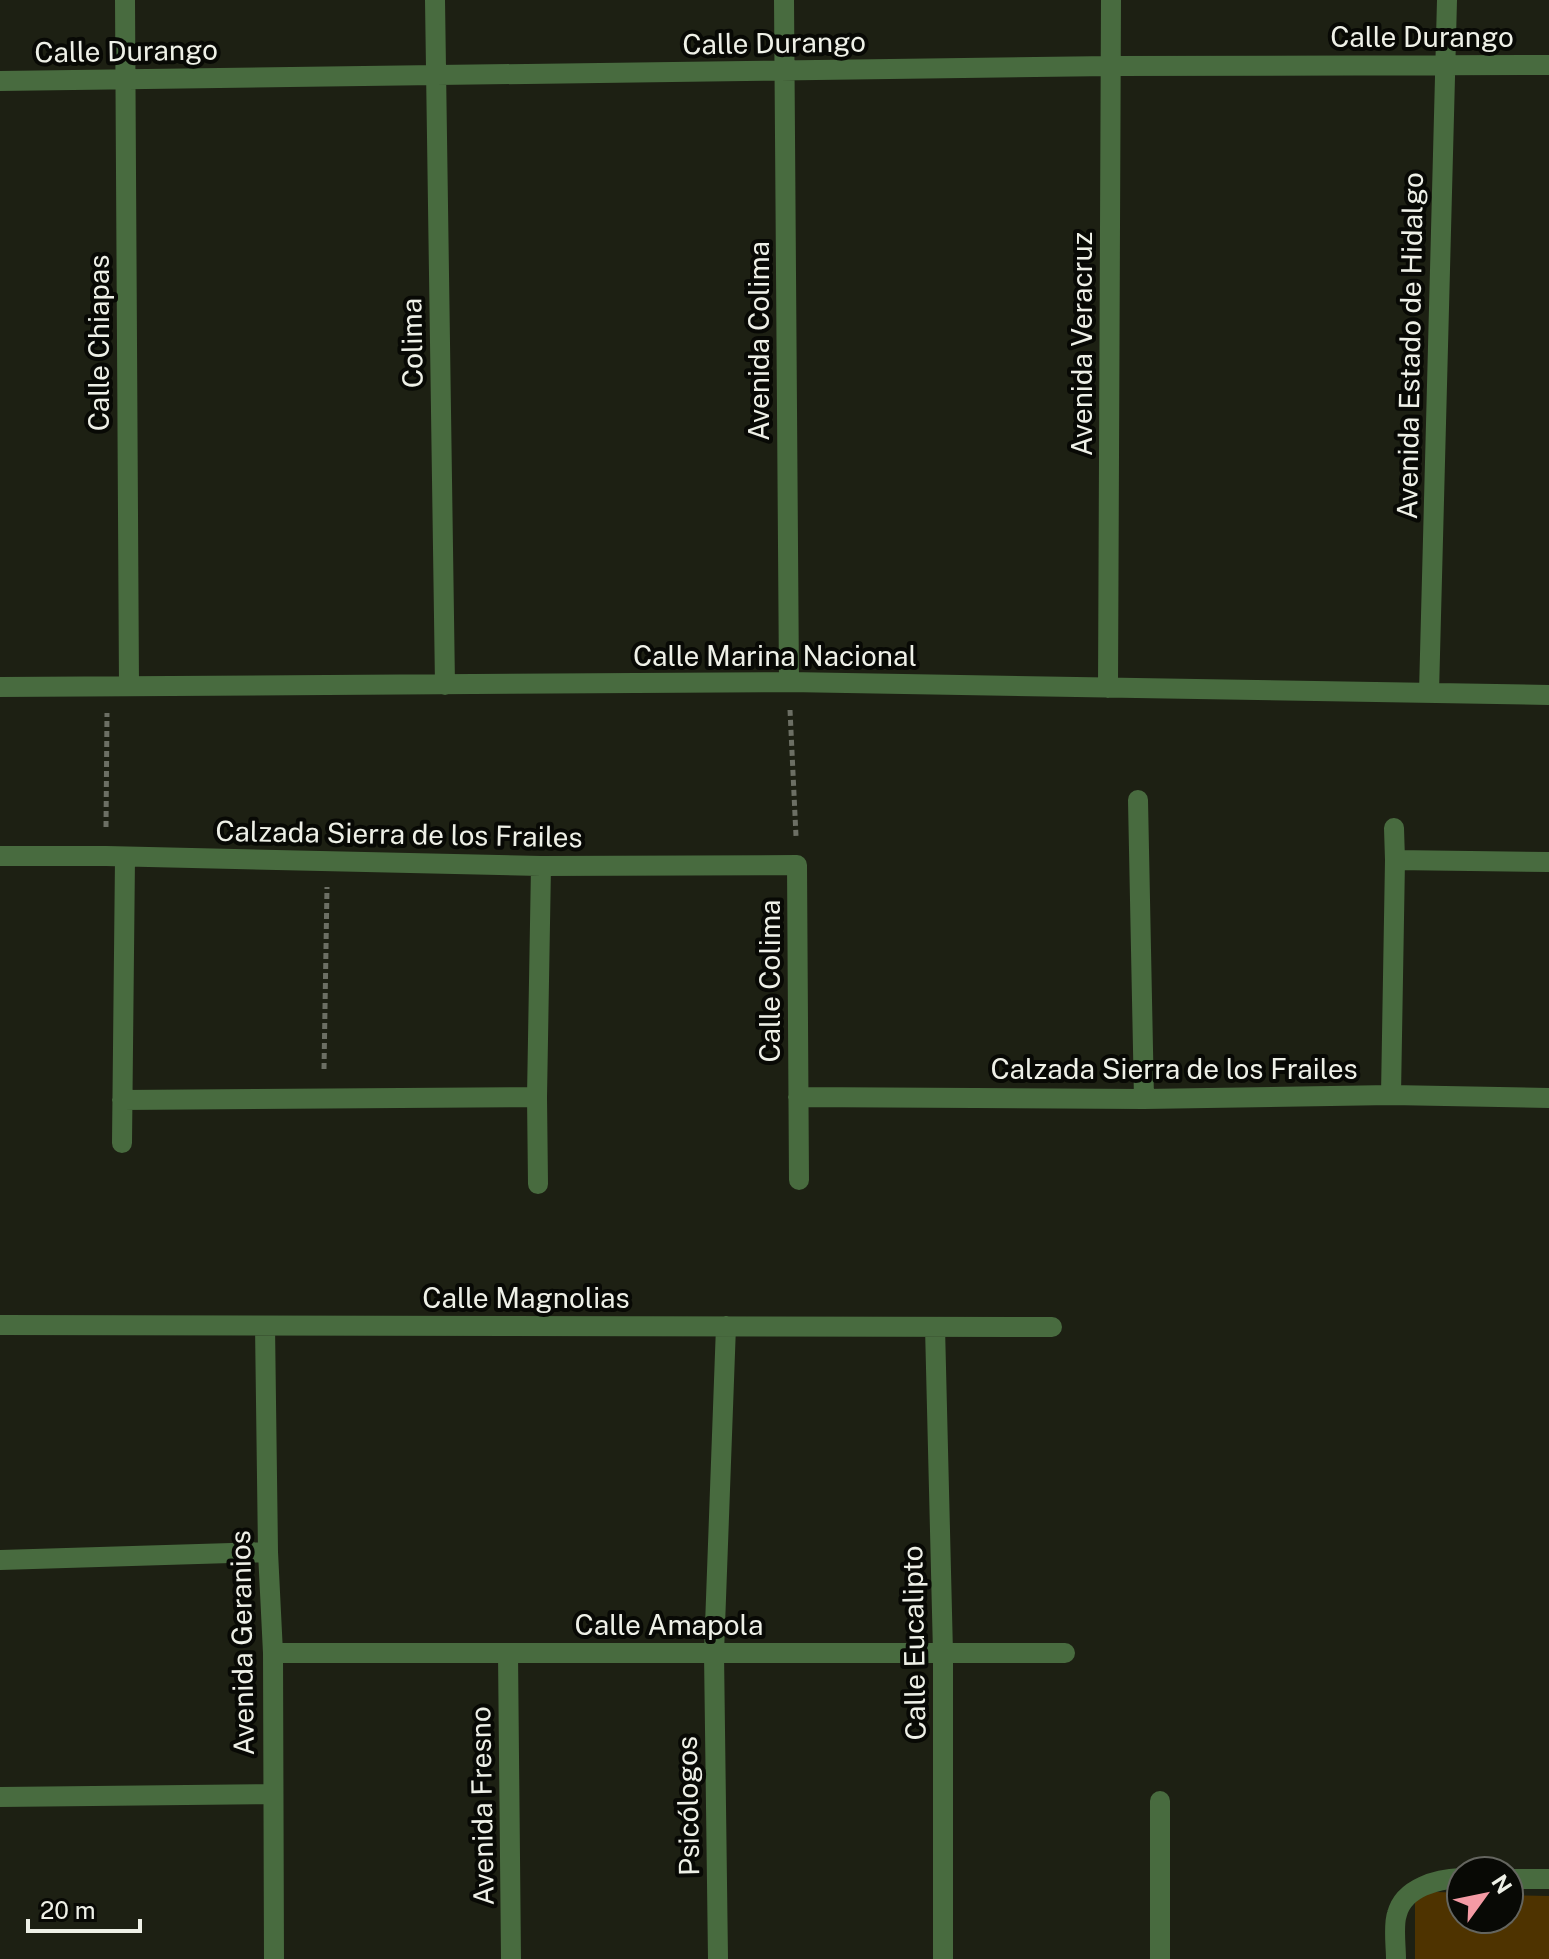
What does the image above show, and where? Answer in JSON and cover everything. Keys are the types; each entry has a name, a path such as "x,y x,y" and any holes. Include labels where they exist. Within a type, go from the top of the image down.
{"street":[{"name":"Calle Chiapas","path":"125,0 129,686"},
{"name":"Colima","path":"435,0 445,685"},
{"name":"Avenida Colima","path":"784,0 789,682"},
{"name":"Avenida Veracruz","path":"1108,688 1111,0"},
{"name":"Avenida Estado de Hidalgo","path":"1429,693 1447,0"},
{"name":"Calle Durango","path":"0,81 1111,66 1549,65"},
{"name":"Calle Marina Nacional","path":"0,687 789,682 1549,695"},
{"path":"1138,800 1144,1099"},
{"path":"1391,1095 1394,828"},
{"name":"Calzada Sierra de los Frailes","path":"0,856 541,866 797,865"},
{"path":"116,857 122,1143"},
{"path":"1395,860 1549,862"},
{"name":"Calle Colima","path":"797,865 799,1180"},
{"path":"538,1184 541,866"},
{"name":"Calzada Sierra de los Frailes","path":"798,1097 1144,1099 1391,1095 1549,1098"},
{"path":"122,1100 537,1097"},
{"name":"Calle Magnolias","path":"0,1325 1052,1327"},
{"name":"Avenida Geranios","path":"265,1326 268,1552 273,1653 274,1959"},
{"name":"Psicólogos","path":"718,1959 714,1653 726,1326"},
{"name":"Calle Eucalipto","path":"935,1327 943,1653 943,1959"},
{"path":"0,1560 268,1552"},
{"name":"Calle Amapola","path":"273,1653 1065,1653"},
{"name":"Avenida Fresno","path":"508,1653 511,1959"},
{"path":"0,1797 273,1794"},
{"path":"1160,1801 1160,1959"},
{"path":"1525,1879 1549,1879"},
{"path":"1396,1959 1396,1914 1405,1900 1433,1881 1445,1880"}],"path":[{"path":"789,682 797,865"},
{"path":"107,687 116,857"},
{"path":"323,1098 328,861"}],"shaded area":[{"path":"1415,1891 1445,1892 1445,1935 1525,1935 1525,1895 1549,1896 1549,1959 1415,1959"}]}
